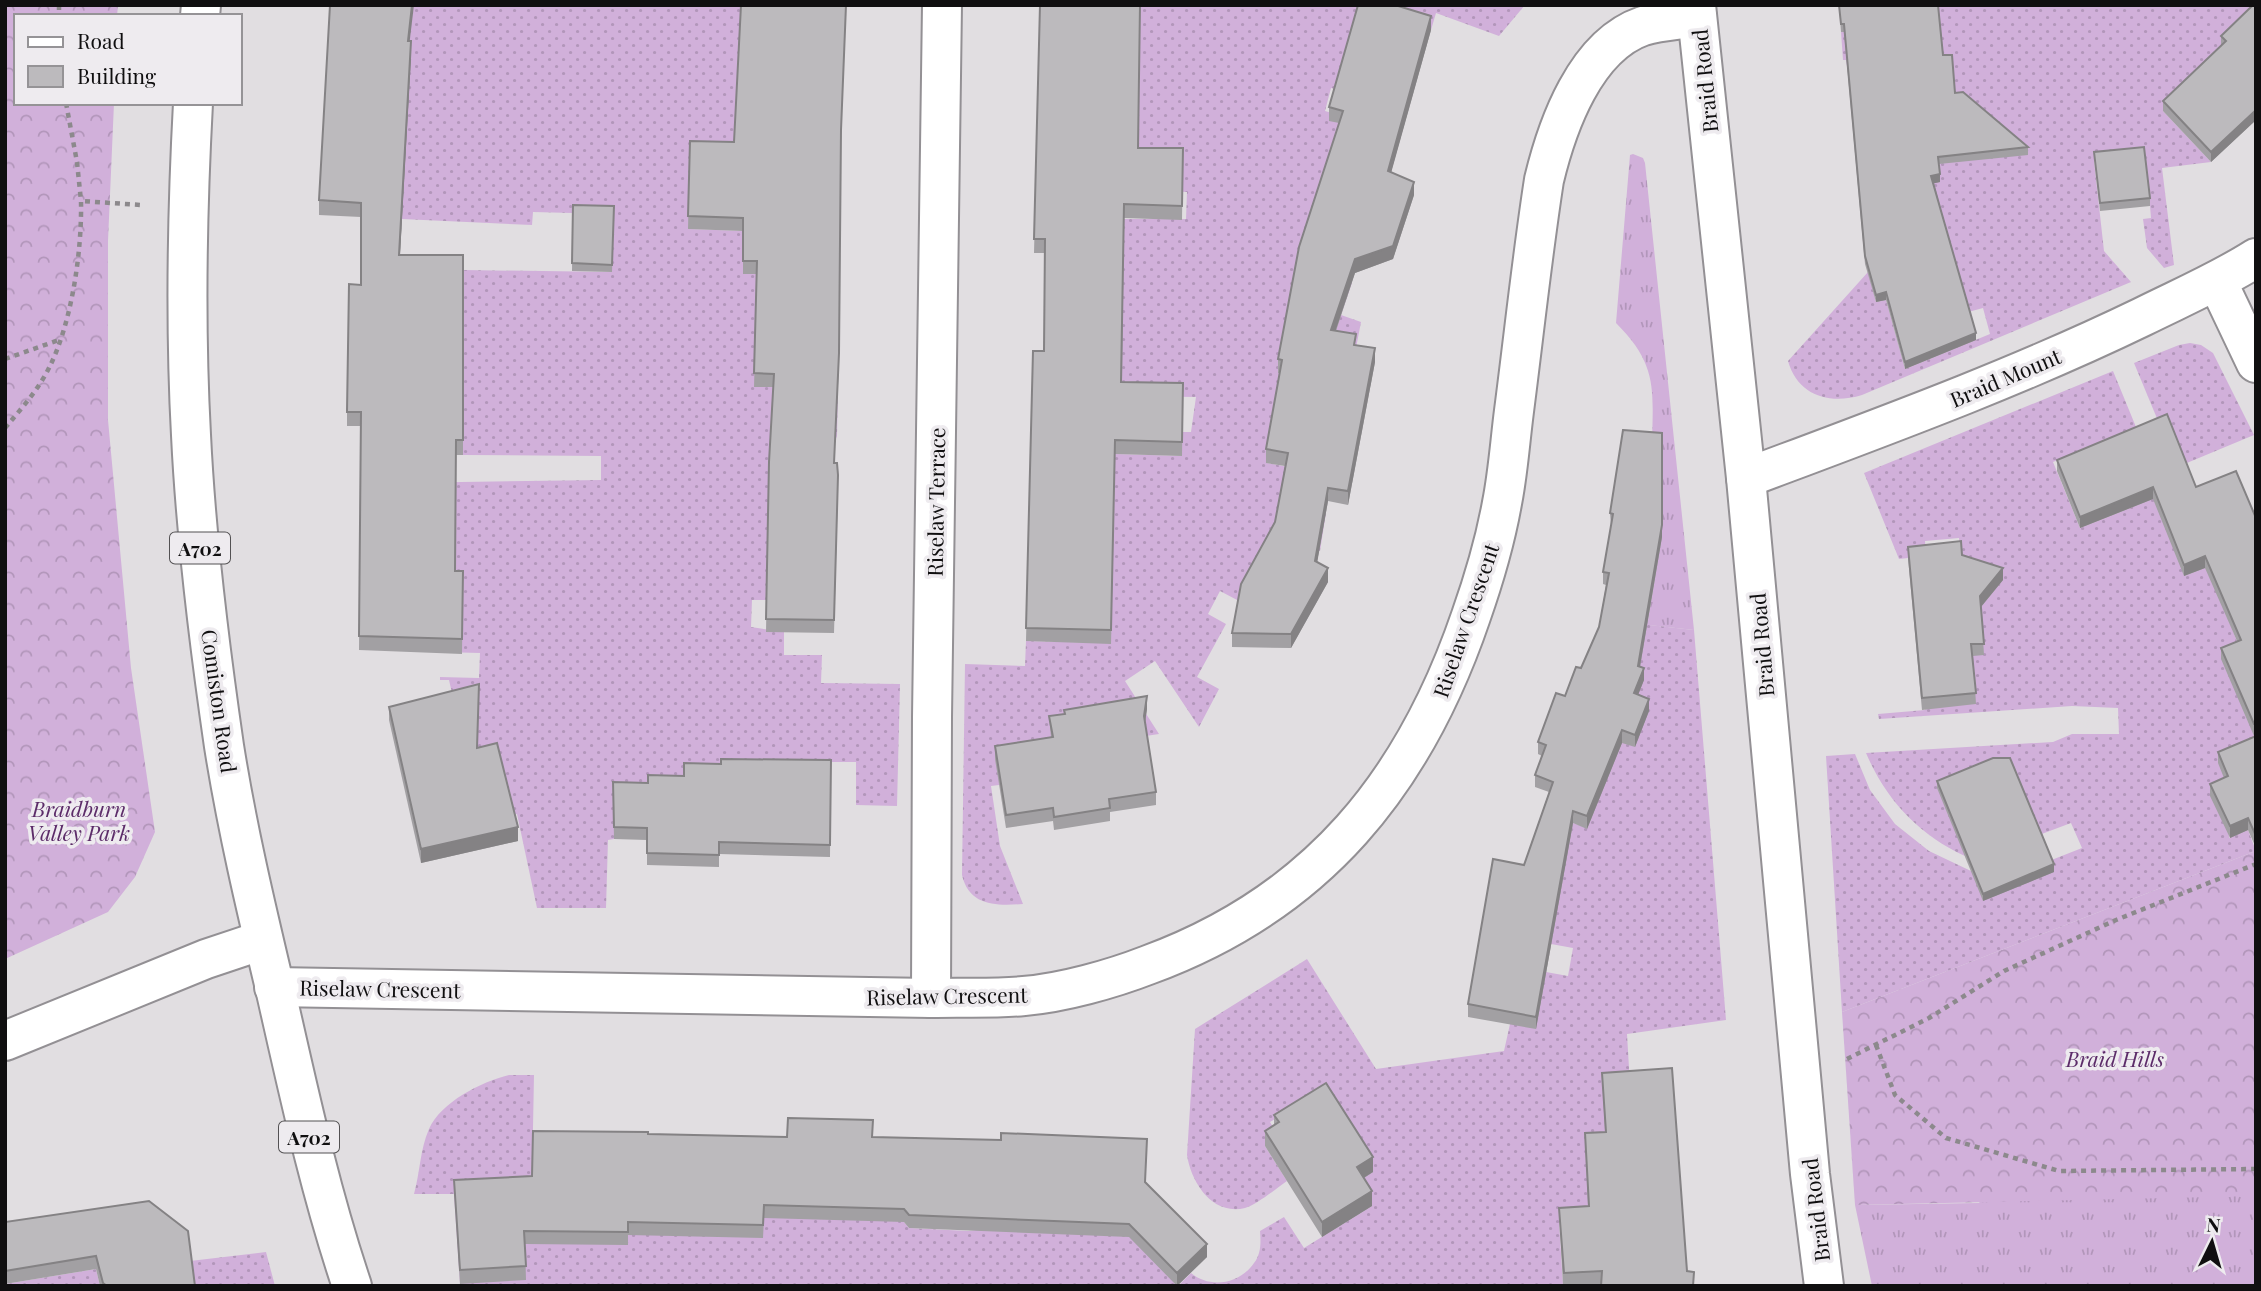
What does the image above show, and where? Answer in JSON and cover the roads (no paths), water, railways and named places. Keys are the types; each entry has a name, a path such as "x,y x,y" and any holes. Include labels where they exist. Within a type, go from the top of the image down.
{"street":[{"name":"Riselaw Terrace","path":"931,998 932,717 942,5"},
{"name":"Riselaw Crescent","path":"274,987 931,998 1025,996 1114,978 1192,948 1259,910 1337,846 1370,810 1399,771 1434,710 1461,645 1485,575 1502,503 1544,180 1562,119 1590,70 1605,51 1622,37 1644,26 1697,11"},
{"name":"Braid Road","path":"1697,11 1746,478 1810,1174 1824,1286"},
{"name":"Comiston Road","path":"193,105 187,208 188,375 195,498 225,748 263,940 322,1191 352,1286"},
{"name":"Braid Mount","path":"1746,478 1890,425 2105,335 2217,281 2256,258"},
{"path":"2217,281 2256,363"},
{"path":"5,1041 206,959 263,940"}],"park label":[{"name":"Braidburn Valley Park","path":"79,820"},
{"name":"Braid Hills","path":"2115,1058"}]}
